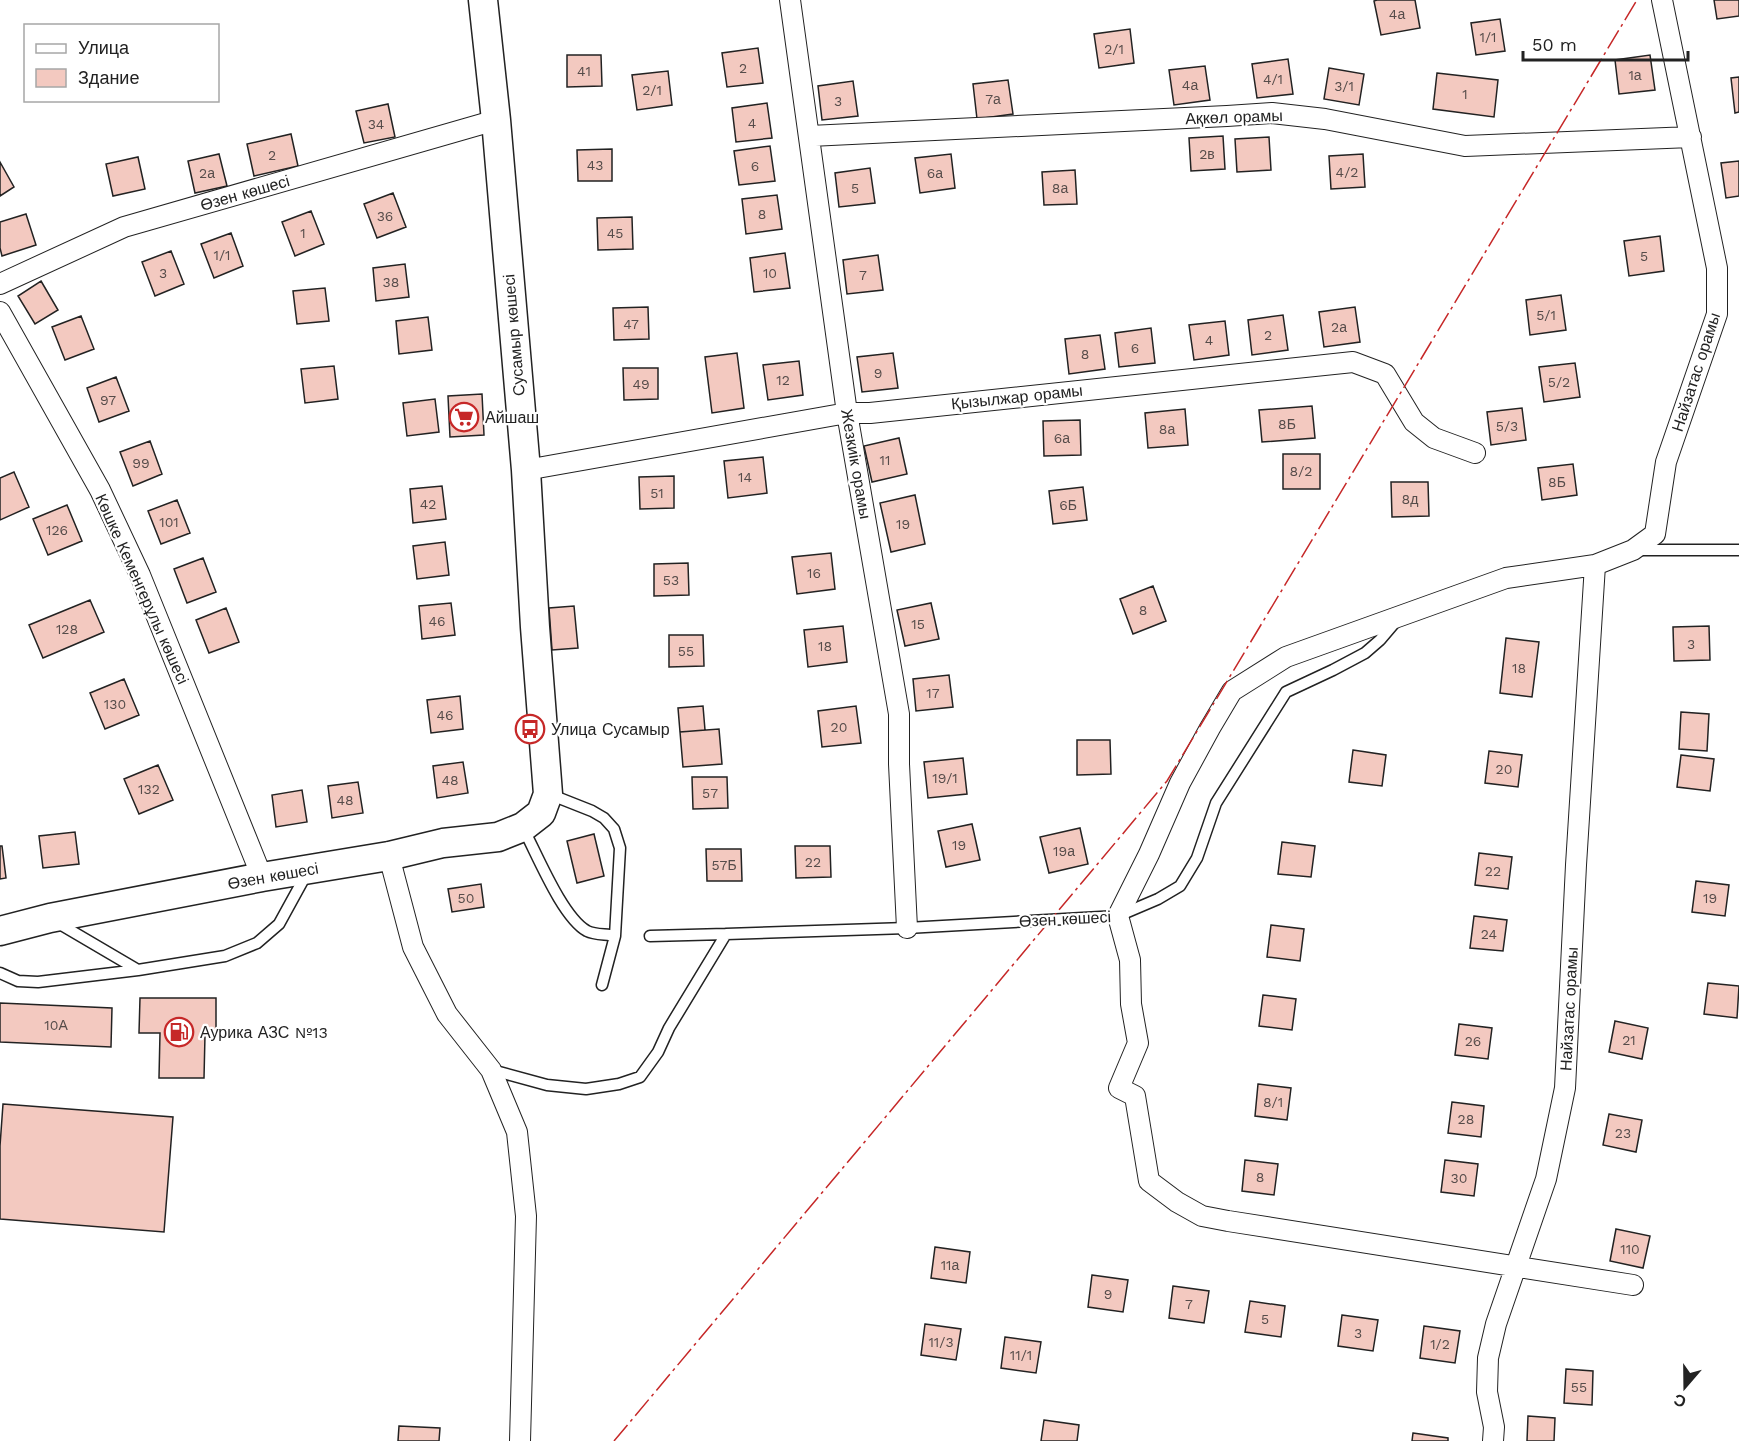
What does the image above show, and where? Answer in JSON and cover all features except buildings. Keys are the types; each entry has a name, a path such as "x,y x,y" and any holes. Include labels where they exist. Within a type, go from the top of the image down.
{"main road":[{"name":"Сусамыр көшесі","path":"483,0 496,120 526,470 535,627 537,811"},
{"name":"Өзен көшесі","path":"0,931 50,918 262,876 389,856 443,843 498,837 537,811"}],"street":[{"name":"Жезкиік орамы","path":"790,0 847,413 899,714 899,764 907,928"},
{"name":"Найзатас орамы","path":"1118,916 1149,854 1180,783 1232,691 1286,657 1506,578 1595,565 1633,550 1655,534 1666,462 1717,314 1717,268 1662,0"},
{"name":"Ақкөл орамы","path":"810,136 1272,113 1325,119 1465,146 1691,137"},
{"name":"Өзен көшесі","path":"0,284 124,227 496,120"},
{"name":"Көшке Кеменгерұлы көшесі","path":"0,312 100,490 140,575 262,876"},
{"name":"Қызылжар орамы","path":"526,470 847,413 870,413 1353,362 1385,374 1414,422 1434,438 1475,453"},
{"name":"Найзатас орамы","path":"1493,1441 1494,1427 1487,1392 1488,1358 1496,1324 1546,1179 1565,1088 1576,864 1595,565"},
{"path":"389,856 413,947 447,1014 491,1070 517,1132 526,1216 520,1441"},
{"path":"1118,916 1130,960 1131,1004 1138,1043 1119,1088 1135,1096 1149,1181 1177,1202 1202,1216 1633,1285"}],"lane":[{"path":"1633,550 1739,550"},
{"name":"Өзен көшесі","path":"650,936 907,928 1118,916 1158,899 1180,886 1197,858 1216,803 1286,693 1365,653 1380,640 1400,616"},
{"path":"602,985 615,936 620,848 614,829 604,818 592,811 537,811 563,906 576,924 590,932 615,936"},
{"path":"0,973 18,981 38,982 138,970 225,956 257,943 279,924 308,870"},
{"path":"50,918 138,970"},
{"path":"491,1070 547,1085 586,1089 619,1084 640,1077 658,1052 669,1028 726,934"}],"power":[{"path":"614,1441 1167,781 1637,0"}],"place":[{"name":"Айшаш","path":"464,417"},
{"name":"Улица Сусамыр","path":"530,729"},
{"name":"Аурика АЗС №13","path":"179,1032"}]}
